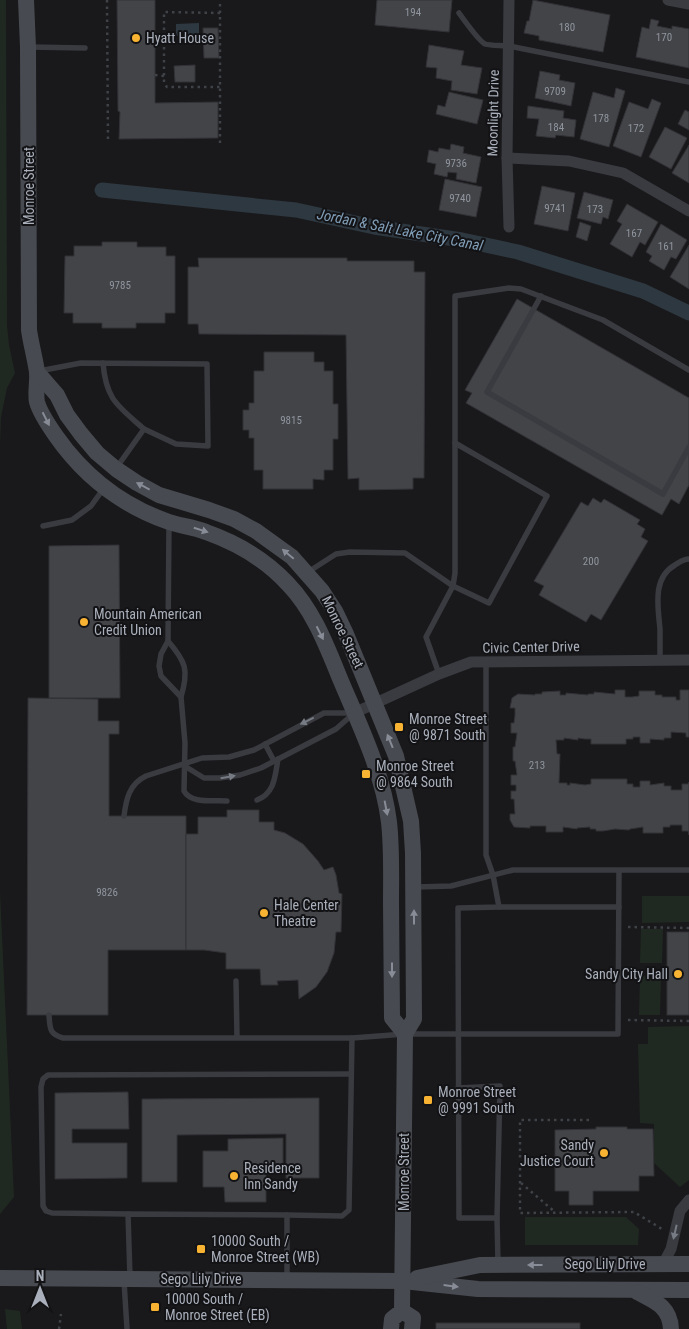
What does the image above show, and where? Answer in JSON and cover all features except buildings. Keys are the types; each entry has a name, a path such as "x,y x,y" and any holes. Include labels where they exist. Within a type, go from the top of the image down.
{"street":[{"name":"Monroe Street","path":"26,0 28,47 29,304 31,345 37,372 38,402 50,426 65,449 104,488 133,506 169,522 206,531 238,545 266,564 289,585 307,608 322,634 376,768 389,821 391,852 392,1018 405,1034"},
{"name":"Moonlight Drive","path":"509,0 507,158 509,226"},
{"path":"668,0 689,4"},
{"path":"507,158 569,161 623,173 689,211"},
{"name":"Monroe Street","path":"37,372 57,395 81,434 97,453 116,469 137,484 159,495 217,513 256,531 292,557 308,573 335,611 396,756 405,787 411,821 414,887 414,1019 405,1034 402,1311 392,1319 391,1329"},
{"name":"Civic Center Drive","path":"354,712 439,674 471,662 689,660"},
{"path":"662,1264 671,1249 680,1210 689,1200"},
{"name":"Sego Lily Drive","path":"403,1281 480,1265 689,1264"},
{"name":"Sego Lily Drive","path":"0,1278 403,1281 478,1290 689,1290"},
{"path":"632,1290 659,1303 670,1319 671,1329"},
{"path":"402,1311 412,1318 412,1329"}],"lane":[{"path":"459,14 472,28 478,39 485,44 509,46 689,82"},
{"path":"28,47 85,48"},
{"path":"439,674 426,638 453,586 455,573 455,296 509,288 521,289 603,320 689,370"},
{"path":"541,296 487,392 663,494 689,447"},
{"path":"37,372 81,363 103,363 207,364 208,446 176,444 144,429 115,403 108,392 104,380 103,363"},
{"path":"116,469 144,429"},
{"path":"308,573 336,554 350,552 405,553 453,586 489,603 547,496 455,443"},
{"path":"43,526 72,520 91,506 104,488"},
{"path":"169,522 168,641 161,654 159,666 161,676 181,697"},
{"path":"660,660 657,597 659,584 671,566 689,559"},
{"path":"168,641 184,664 186,681 181,697 185,743 183,766 184,791 187,797 193,799 227,801"},
{"path":"486,662 486,855 493,875 499,907"},
{"path":"124,816 126,799 139,780 202,758 229,756 254,750 324,713 354,712"},
{"path":"183,766 204,778 220,778 261,768 336,729 354,712"},
{"path":"256,800 269,793 274,785 276,760 265,744"},
{"path":"414,887 451,886 513,870 689,870"},
{"path":"50,1015 50,1029 55,1036 63,1038 352,1038 405,1034 618,1034 619,871"},
{"path":"498,1218 459,1218 458,908 619,907"},
{"path":"236,981 237,1037"},
{"path":"351,1074 48,1075 43,1079 41,1087 43,1206 46,1211 52,1213 342,1216 349,1210 352,1038"},
{"path":"458,1088 500,1086 498,1265"},
{"path":"127,1329 128,1214"},
{"path":"287,1215 287,1280"}],"path":[{"path":"107,0 108,141"},
{"path":"220,0 220,143"},
{"path":"220,13 164,12 164,83 167,87 220,87"},
{"path":"155,75 164,76"},
{"path":"618,927 689,928"},
{"path":"640,1020 689,1021"},
{"path":"590,1120 520,1120 520,1213 634,1212 662,1229"},
{"path":"520,1182 556,1213"},
{"path":"59,1329 62,1314"}],"shaded area":[{"path":"0,0 6,0 7,325 15,373 7,388 1,417 0,445"},
{"path":"199,23 199,36 176,36 176,24"},
{"path":"0,892 14,1197 0,1214"},
{"path":"642,896 689,896 689,922 642,923"},
{"path":"641,929 663,929 662,963 640,963"},
{"path":"640,976 661,977 660,1015 639,1015"},
{"path":"689,1026 689,1180 680,1187 654,1163 654,1124 640,1123 638,1044 648,1044 648,1027"},
{"path":"525,1217 626,1217 639,1229 638,1245 525,1245"},
{"path":"5,1309 20,1311 22,1329 7,1329"}],"waterway":[{"name":"Jordan & Salt Lake City Canal","path":"102,190 296,210 374,227 462,240 518,252 643,291 689,313"}],"place":[{"name":"Hyatt House","path":"136,38"},
{"name":"Mountain American Credit Union","path":"84,622"},
{"name":"Monroe Street @ 9871 South","path":"399,727"},
{"name":"Monroe Street @ 9864 South","path":"366,774"},
{"name":"Hale Center Theatre","path":"264,913"},
{"name":"Sandy City Hall","path":"678,974"},
{"name":"Monroe Street @ 9991 South","path":"428,1100"},
{"name":"Sandy Justice Court","path":"604,1153"},
{"name":"Residence Inn Sandy","path":"234,1176"},
{"name":"10000 South / Monroe Street (WB)","path":"201,1249"},
{"name":"10000 South / Monroe Street (EB)","path":"155,1307"}]}
